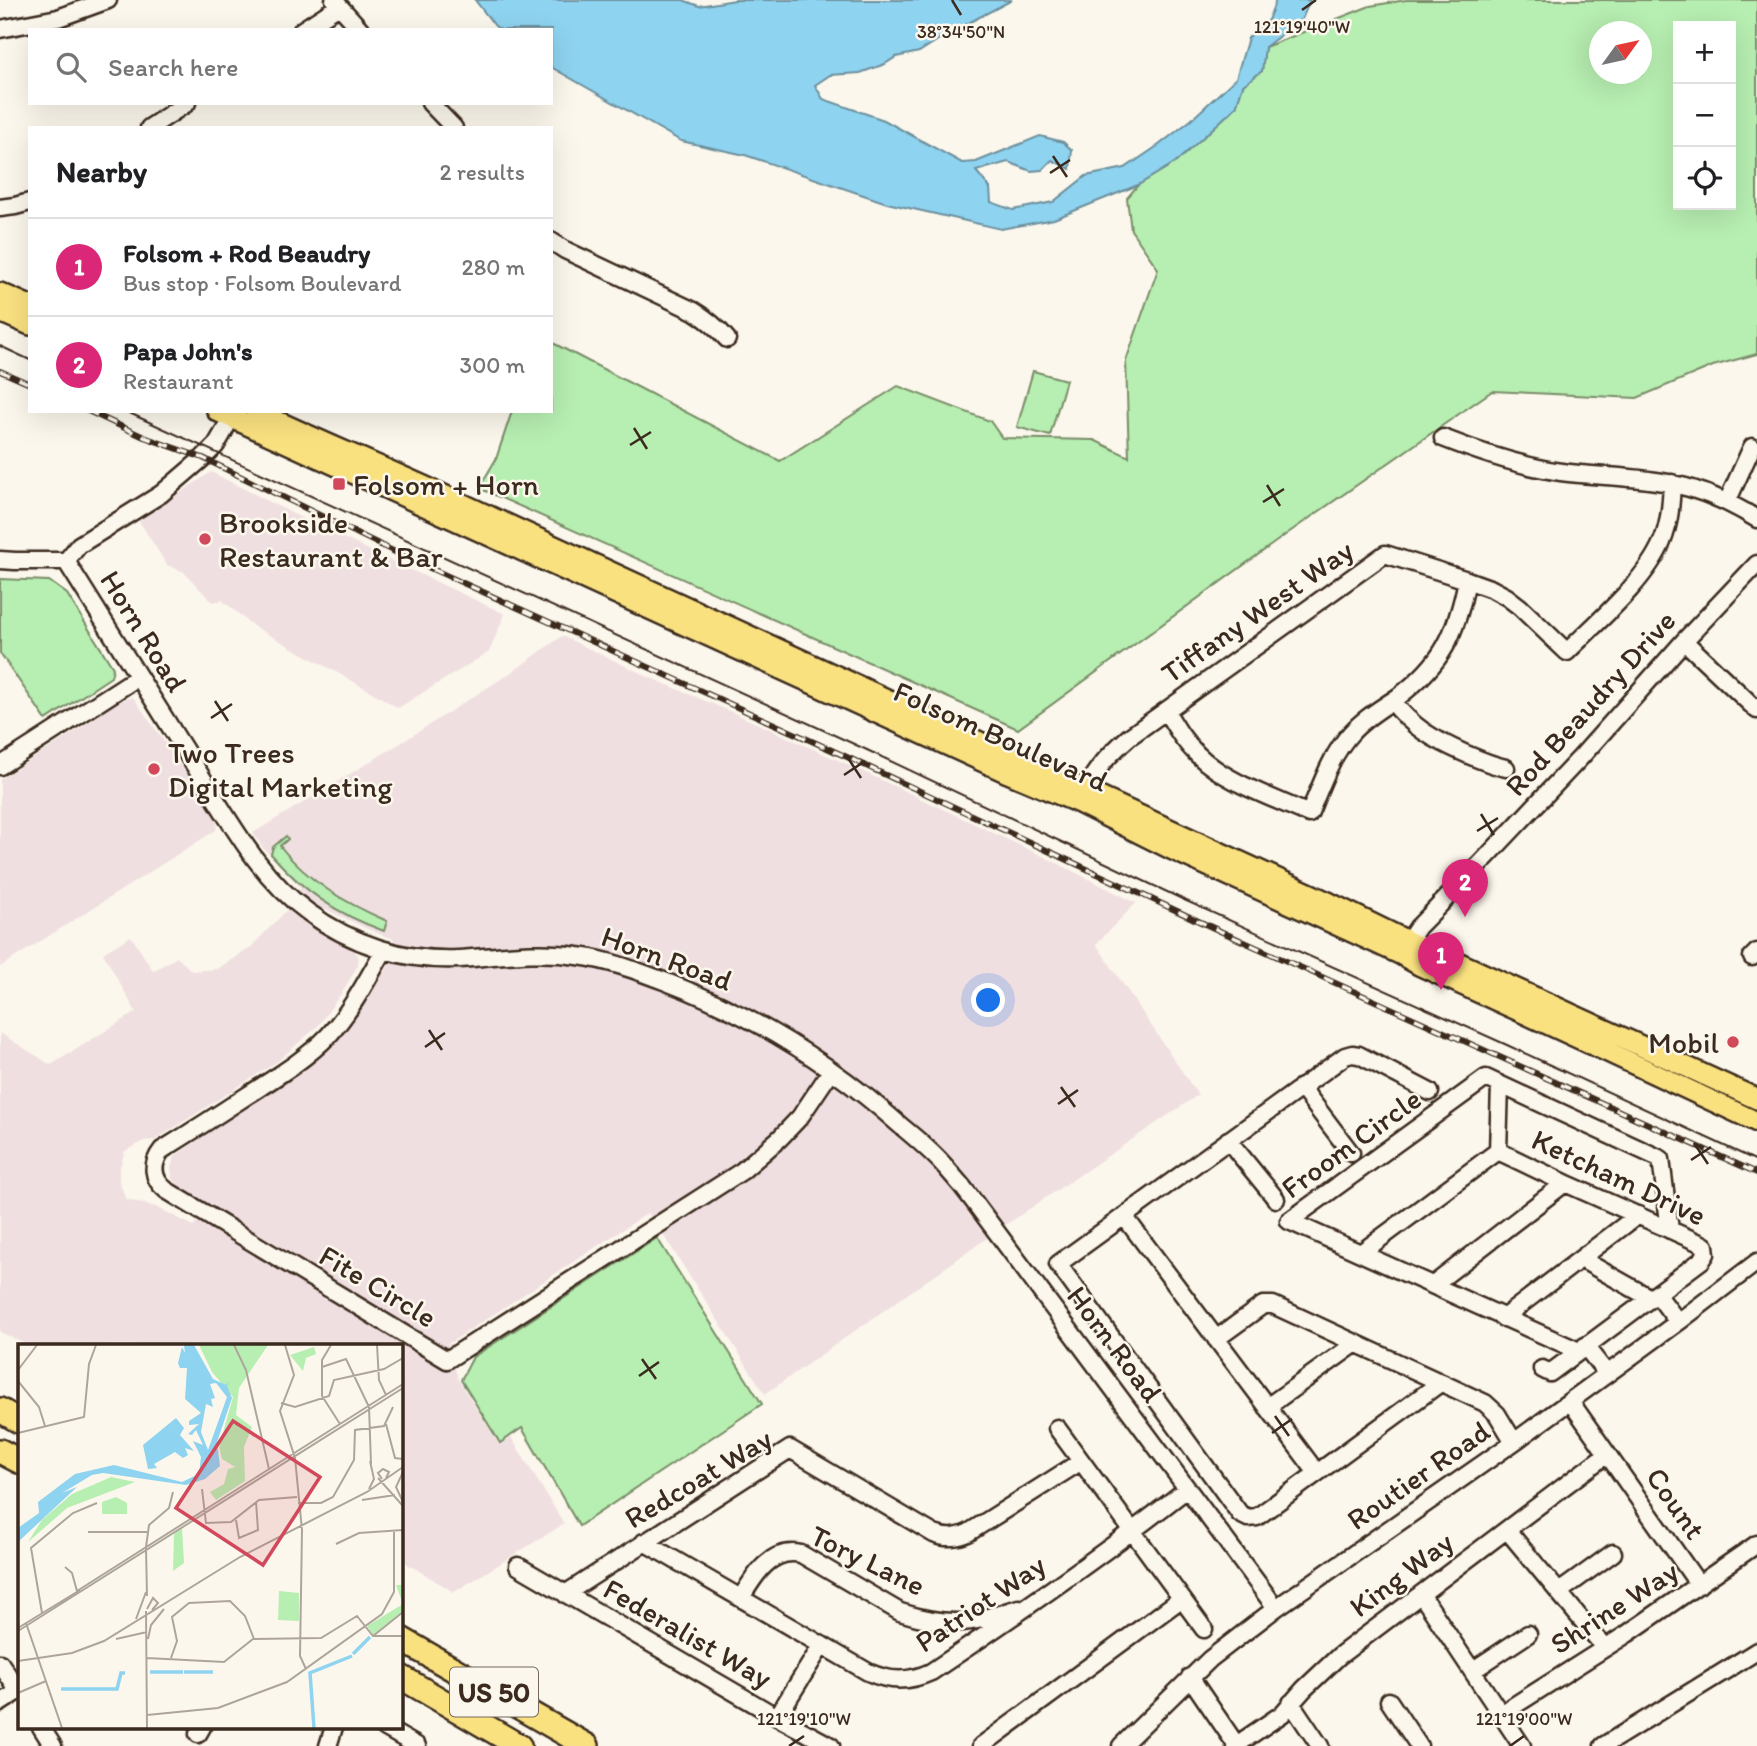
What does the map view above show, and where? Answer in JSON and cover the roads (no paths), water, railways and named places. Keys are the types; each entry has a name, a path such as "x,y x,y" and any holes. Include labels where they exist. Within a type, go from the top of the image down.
{"highway":[{"path":"0,1410 18,1420"},
{"path":"0,1451 18,1460"},
{"name":"US 50","path":"402,1640 587,1746"},
{"name":"US 50","path":"402,1678 519,1746"}],"main road":[{"path":"0,293 28,305"},
{"path":"0,303 28,314"},
{"path":"0,312 28,324"},
{"name":"Folsom Boulevard","path":"227,413 1008,773 1082,797"},
{"name":"Folsom Boulevard","path":"260,413 603,569 1404,947 1426,950 1453,960 1757,1099"},
{"path":"365,478 373,477 418,496 439,493"},
{"path":"521,550 544,551 595,574 603,569"},
{"name":"Folsom Boulevard","path":"1404,947 1419,965 1757,1122"},
{"path":"1606,1051 1620,1048 1657,1064 1679,1063"}],"street":[{"path":"0,29 58,18 108,0"},
{"path":"305,28 337,3 359,28"},
{"path":"152,126 184,105"},
{"path":"432,105 452,126"},
{"path":"0,208 28,202"},
{"path":"553,242 694,311 718,328 727,339"},
{"name":"Horn Road","path":"227,413 216,445 188,472 161,494 79,545 66,561 261,868 308,912 329,926 384,950 406,955 457,959 524,953 579,956 607,961 694,992 748,1017 873,1101 948,1169 1276,1608"},
{"path":"1443,438 1476,451 1558,472 1647,480 1696,490 1727,502 1757,519"},
{"path":"1727,502 1752,447"},
{"name":"Tiffany West Way","path":"1082,797 1089,780 1115,749 1385,554 1492,589 1507,597 1567,652 1639,580 1655,557 1668,523 1672,484"},
{"path":"0,560 66,561"},
{"name":"Rod Beaudry Drive","path":"1404,947 1418,926 1581,757 1757,564"},
{"path":"1166,710 1191,748 1204,761 1220,772 1308,814 1334,758 1352,732 1415,684 1444,650 1457,623 1466,580"},
{"path":"1684,641 1757,710"},
{"path":"0,766 138,677"},
{"path":"1392,701 1402,714 1426,734 1489,764 1506,768"},
{"name":"Fite Circle","path":"384,950 360,994 328,1036 288,1070 162,1150 153,1169 158,1182 166,1190 447,1360 742,1171 771,1147 800,1117 831,1071"},
{"path":"1430,1092 1359,1055 1345,1056 1058,1265 1240,1514 1248,1518 1257,1517 1440,1382"},
{"name":"Froom Circle","path":"1500,1085 1486,1078 1289,1221 1503,1318 1582,1348"},
{"path":"1500,1085 1661,1159 1670,1230"},
{"name":"Ketcham Drive","path":"1500,1085 1498,1151 1705,1246 1706,1255 1702,1260 1653,1296"},
{"path":"1301,1087 1351,1153"},
{"path":"1228,1140 1276,1199"},
{"path":"1362,1252 1498,1151"},
{"path":"1433,1285 1565,1183"},
{"path":"1124,1216 1317,1473"},
{"path":"1503,1318 1638,1216"},
{"path":"1581,1259 1653,1296 1678,1322"},
{"name":"Routier Road","path":"1121,1746 1210,1658 1276,1608 1514,1442 1757,1262"},
{"path":"1542,1369 1550,1373 1653,1296"},
{"path":"1216,1339 1263,1305 1273,1304 1485,1403 1497,1414 1514,1442"},
{"path":"1267,1407 1356,1343"},
{"path":"1582,1348 1607,1374"},
{"name":"Count","path":"1570,1401 1699,1585"},
{"path":"1057,1429 1204,1629"},
{"name":"Redcoat Way","path":"565,1594 790,1449 934,1534 949,1538 968,1533 1080,1462"},
{"name":"King Way","path":"1236,1746 1282,1714 1339,1656 1607,1454"},
{"name":"Patriot Way","path":"645,1542 880,1678 903,1681 931,1672 1032,1604 1187,1489"},
{"path":"1507,1530 1605,1648"},
{"name":"Shrine Way","path":"1501,1714 1605,1648 1757,1544"},
{"name":"Tory Lane","path":"741,1598 764,1565 773,1558 795,1552 900,1612 912,1616 941,1622 961,1622 1032,1604"},
{"path":"1559,1592 1613,1553"},
{"name":"Federalist Way","path":"518,1566 831,1746"},
{"path":"1421,1594 1522,1746"},
{"path":"981,1746 1181,1599"},
{"path":"1472,1671 1528,1634"},
{"path":"778,1717 822,1644"},
{"path":"1604,1746 1757,1651"},
{"path":"0,1663 18,1690"},
{"path":"1190,1677 1236,1746"},
{"path":"0,1703 18,1692"},
{"path":"1389,1701 1419,1746"},
{"path":"1292,1703 1320,1746"},
{"path":"42,1728 53,1746"},
{"path":"328,1746 334,1728"},
{"path":"386,1728 417,1746"}],"water":[{"path":"475,0 683,0 699,6 735,0 1012,0 919,52 896,57 860,73 830,75 815,85 823,99 884,120 962,163 976,162 1040,136 1063,142 1072,150 1070,169 1052,160 1042,170 1031,171 1008,162 976,171 990,188 991,202 1013,210 1053,202 1086,176 1125,168 1159,145 1191,120 1236,78 1248,38 1268,20 1276,0 1310,0 1302,19 1265,47 1262,71 1243,85 1236,107 1176,162 1138,185 1054,219 1001,229 887,203 745,155 681,141 553,68 553,28 495,26"}],"tram line":[{"path":"0,346 28,359"},
{"path":"129,413 1757,1161"}],"railway":[{"path":"0,371 28,383"},
{"path":"92,413 144,437 203,458 397,553 847,757 1220,931 1757,1173"}],"place":[{"name":"Folsom + Horn","path":"339,484"},
{"name":"Brookside Restaurant & Bar","path":"205,539"},
{"name":"Two Trees Digital Marketing","path":"154,769"},
{"name":"Papa John's","path":"1465,917"},
{"name":"Folsom + Rod Beaudry","path":"1441,990"},
{"name":"Mobil","path":"1733,1042"}]}
